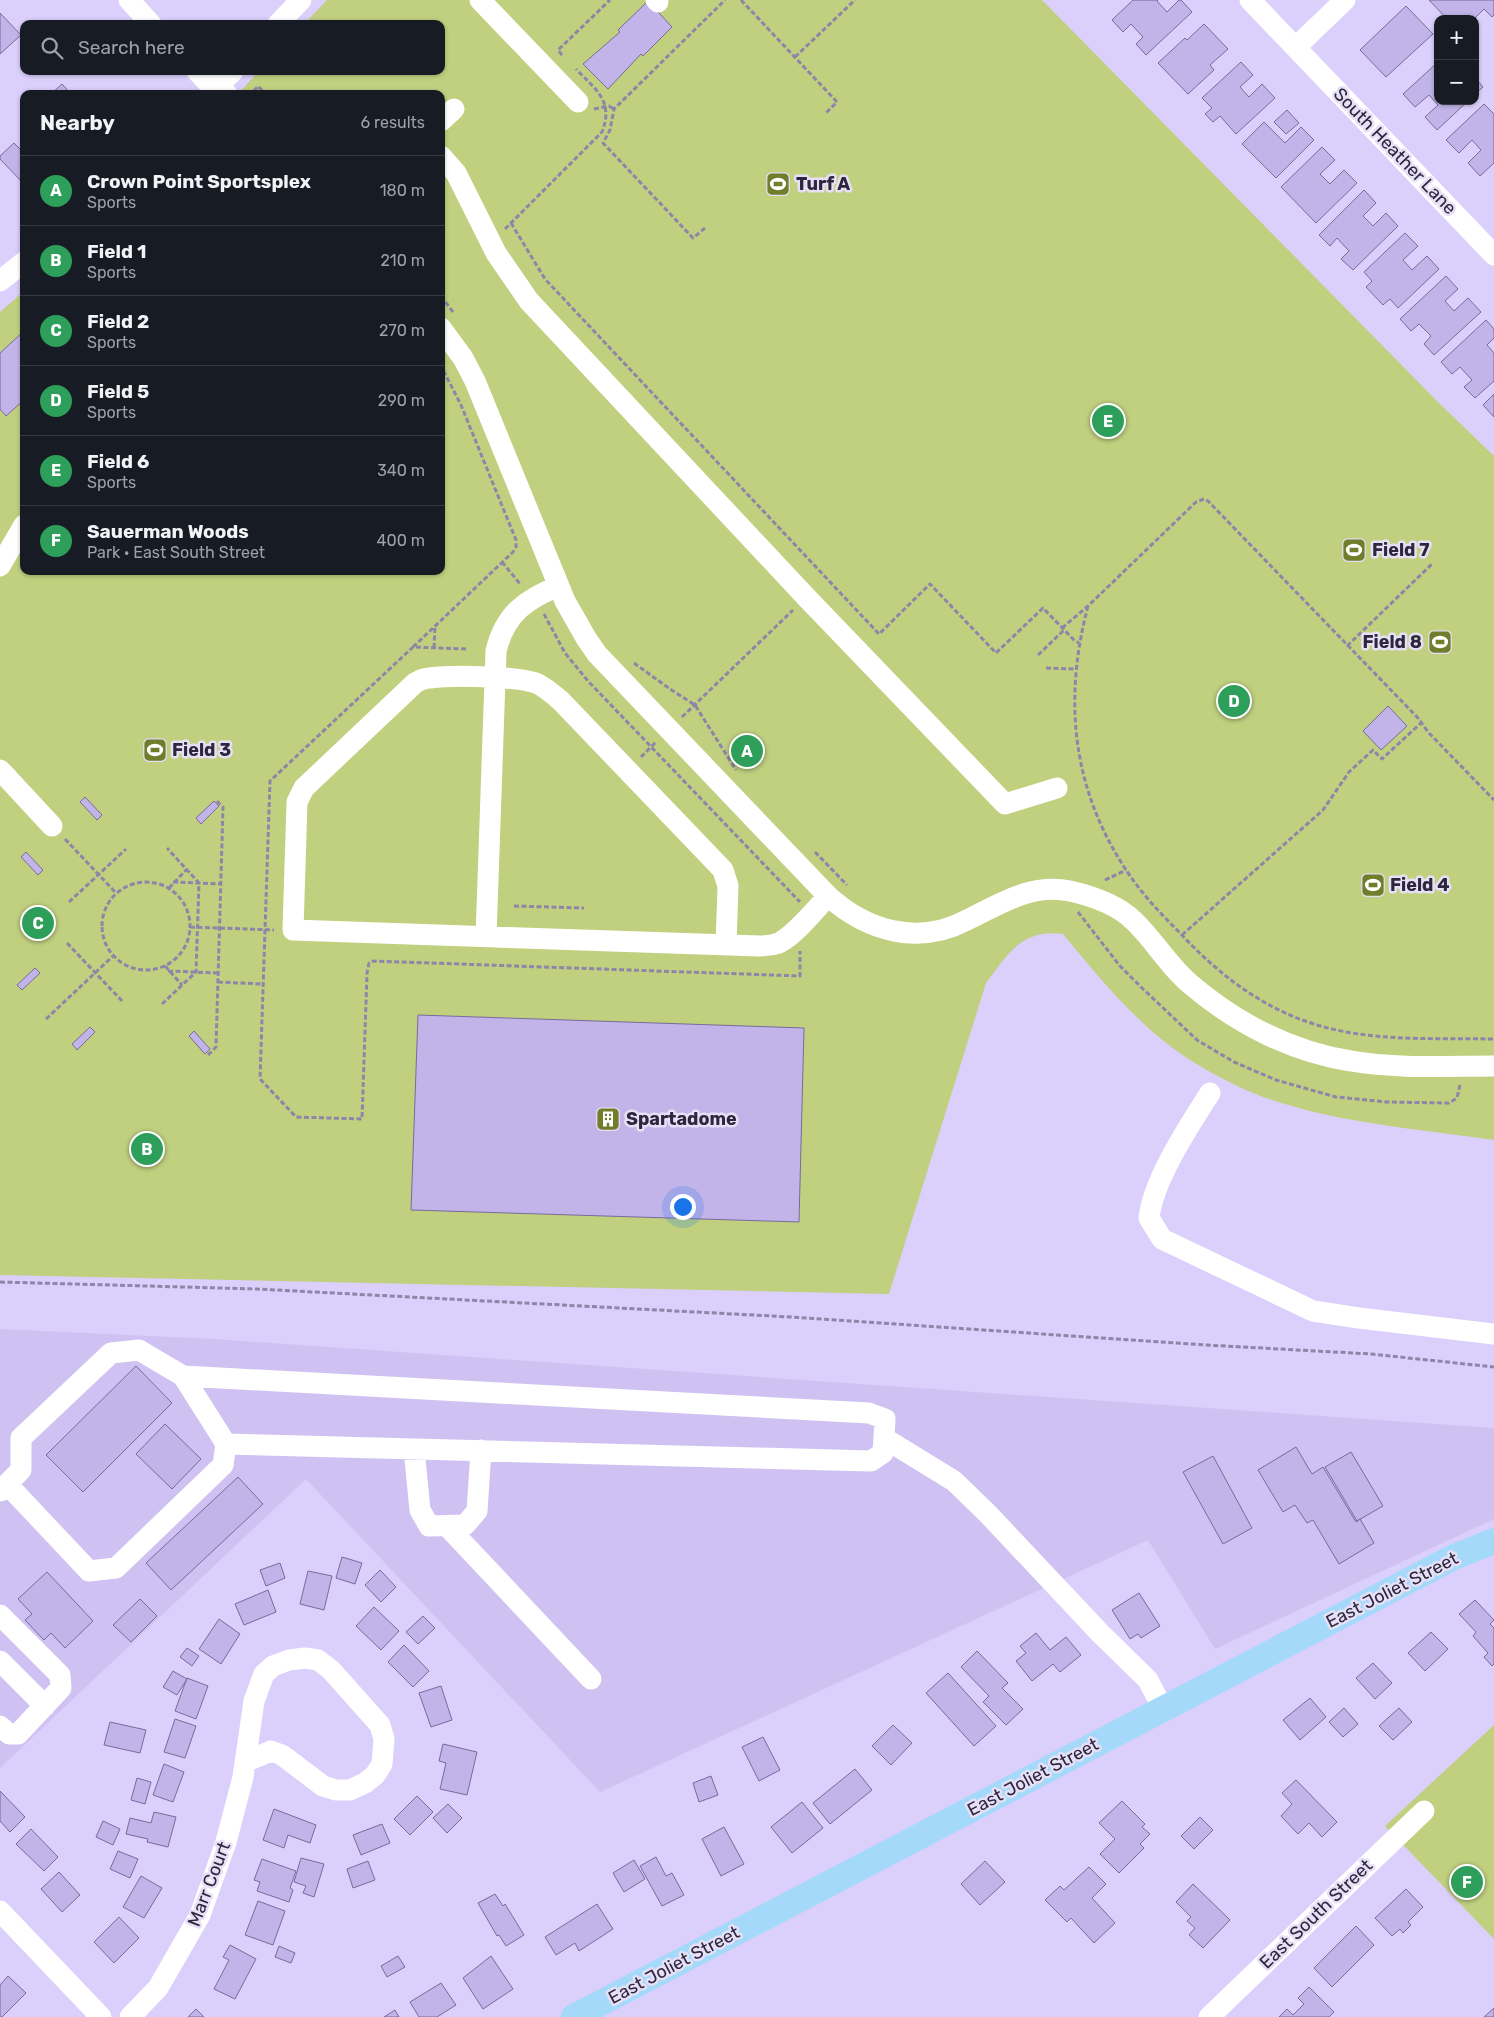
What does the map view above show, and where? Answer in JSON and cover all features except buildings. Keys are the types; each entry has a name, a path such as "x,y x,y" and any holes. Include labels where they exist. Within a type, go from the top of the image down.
{"main road":[{"name":"East Joliet Street","path":"574,2017 1454,1557 1494,1541"}],"street":[{"path":"129,0 148,20"},
{"path":"282,20 301,0"},
{"path":"480,0 584,106"},
{"name":"South Heather Lane","path":"1250,0 1490,242"},
{"path":"1296,47 1345,0"},
{"path":"201,75 214,90"},
{"path":"219,90 230,75"},
{"path":"449,174 496,253 529,301 813,604 1005,804 1057,788"},
{"path":"0,281 20,265"},
{"path":"448,321 463,358 475,381 575,622 597,654 828,896 845,911 859,920 877,926 914,933 950,928 1010,897 1026,892 1045,890 1070,891 1104,902 1122,911 1134,920 1188,982 1211,1001 1247,1024 1292,1046 1350,1062 1397,1065 1494,1066"},
{"path":"0,566 20,531"},
{"path":"486,937 494,678 499,640 510,619 524,603 540,593 559,586"},
{"path":"726,945 728,886 723,870 562,701 547,689 526,680 444,677 423,679 416,683 304,788 297,802 293,930 486,937 726,945 760,946 778,943 788,936 828,896"},
{"path":"0,770 52,826"},
{"path":"1210,1093 1184,1134 1153,1197 1149,1218 1162,1239 1313,1311 1494,1334"},
{"path":"139,1350 183,1376 226,1444 223,1465 116,1568 88,1571 4,1488 21,1470 21,1438 111,1353 139,1350"},
{"path":"183,1376 869,1413 884,1419 883,1453 871,1461 226,1444"},
{"path":"884,1438 954,1482 988,1514 1100,1633 1148,1680 1163,1709"},
{"path":"414,1448 420,1510 429,1526 466,1525 477,1511 480,1450"},
{"path":"447,1526 590,1679"},
{"path":"0,1615 60,1676 61,1688 18,1734 4,1730"},
{"name":"Marr Court","path":"130,2017 158,1988 200,1915 226,1842 243,1777 244,1762 254,1701 264,1674 273,1666 289,1660 305,1658 318,1660 331,1670 380,1725 384,1739 382,1764 375,1776 365,1784 350,1790 336,1790 323,1786 282,1754 271,1751 244,1762"},
{"path":"0,1661 45,1706"},
{"name":"East South Street","path":"1209,2017 1424,1811"},
{"path":"0,1911 101,2017"}],"path":[{"path":"562,55 558,50 610,0"},
{"path":"705,228 693,238 603,143 610,130 614,109 725,0"},
{"path":"741,0 837,102 826,113"},
{"path":"796,57 855,0"},
{"path":"499,234 602,132 606,119 602,97 576,69"},
{"path":"584,106 614,109"},
{"path":"511,222 545,279 879,634 930,584 996,653 1042,608 1079,643"},
{"path":"413,648 515,550 516,540 461,405 445,374"},
{"path":"1038,655 1196,502 1204,499 1422,722 1428,732 1494,800"},
{"path":"502,562 523,586"},
{"path":"1347,646 1433,563"},
{"path":"628,769 799,605"},
{"path":"1088,606 1075,669 1074,725 1081,771 1101,825 1126,870 1138,887 1182,935 1218,971 1239,987 1274,1008 1309,1022 1348,1032 1381,1037 1494,1039"},
{"path":"540,607 557,640 576,667 800,903"},
{"path":"434,648 435,625"},
{"path":"629,659 695,705 741,776"},
{"path":"1046,668 1075,669"},
{"path":"1182,935 1323,810 1348,772 1373,750 1382,759 1422,722"},
{"path":"208,1055 216,1047 222,884 223,807 217,801"},
{"path":"52,826 116,893"},
{"path":"810,846 849,886"},
{"path":"162,1004 196,972 198,927 199,883 168,848"},
{"path":"70,902 126,850"},
{"path":"169,888 187,869"},
{"path":"1103,880 1110,879 1126,870"},
{"path":"137,882 156,883 169,888 181,899 186,908 190,927 185,947 179,955 165,966 154,970 135,969 125,966 113,956 105,945 101,924 106,905 116,893 128,885 137,882"},
{"path":"173,882 222,884"},
{"path":"514,906 584,908"},
{"path":"190,927 293,930"},
{"path":"67,943 122,1002"},
{"path":"362,1119 367,973 369,963 397,962 800,976 802,948"},
{"path":"46,1019 113,956"},
{"path":"165,966 182,985"},
{"path":"168,971 218,973"},
{"path":"218,982 263,984"},
{"path":"0,1282 267,1290 772,1316 1371,1354 1494,1367"}],"shaded area":[{"path":"0,1329 213,1339 1494,1428 1494,1519 1215,1649 1148,1540 600,1792 306,1479 0,1768"}],"green space":[{"path":"327,0 1042,0 1438,402 1494,456 1494,1140 1336,1117 1273,1100 1238,1086 1195,1063 1158,1036 1124,1004 1063,934 1049,933 1026,939 1017,946 986,983 889,1294 0,1275 0,312 20,294 20,575 445,575 445,90 242,90 255,75 445,75 445,20 308,20"},
{"path":"1494,1725 1494,1939 1385,1826"}],"place":[{"name":"Turf A","path":"778,184"},
{"name":"Field 6","path":"1108,421"},
{"name":"Field 7","path":"1354,550"},
{"name":"Field 8","path":"1440,642"},
{"name":"Field 5","path":"1234,701"},
{"name":"Field 3","path":"155,750"},
{"name":"Crown Point Sportsplex","path":"747,751"},
{"name":"Field 4","path":"1373,885"},
{"name":"Field 2","path":"38,923"},
{"name":"Spartadome","path":"608,1119"},
{"name":"Field 1","path":"147,1149"},
{"name":"Sauerman Woods","path":"1467,1882"}]}
